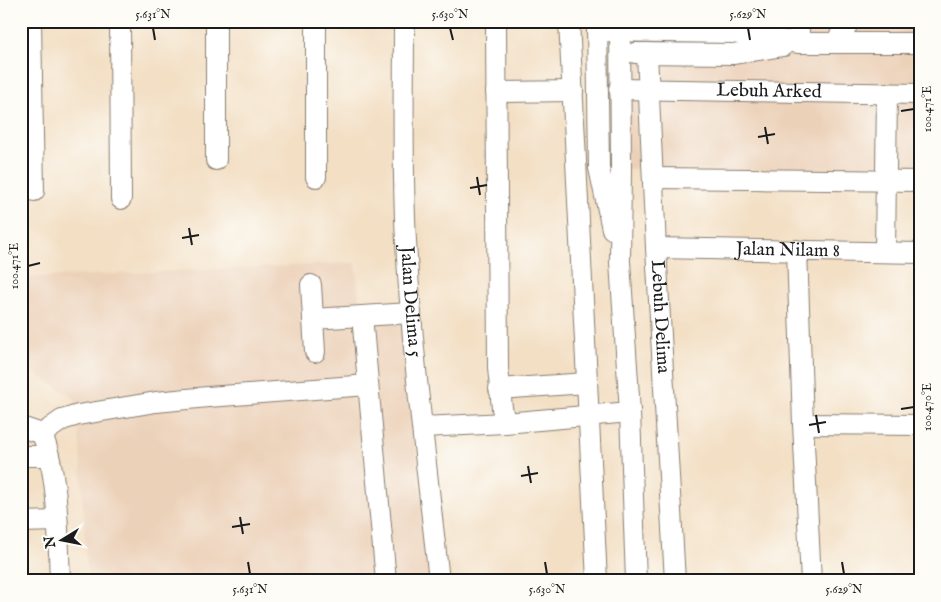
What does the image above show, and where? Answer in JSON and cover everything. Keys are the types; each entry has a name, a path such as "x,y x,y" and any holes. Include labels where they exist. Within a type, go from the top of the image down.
{"street":[{"path":"31,21 34,191"},
{"path":"120,21 120,199"},
{"path":"216,21 216,160"},
{"path":"316,21 316,178"},
{"name":"Jalan Delima 5","path":"404,21 406,240 411,312 439,581"},
{"path":"496,21 498,368 499,389 505,423"},
{"path":"569,21 598,581"},
{"path":"798,21 800,43"},
{"path":"835,43 850,21"},
{"name":"Lebuh Arked","path":"597,26 734,33 800,43 920,43"},
{"name":"Lebuh Delima","path":"597,26 599,168 620,262"},
{"name":"Lebuh Delima","path":"620,26 620,262 630,412 636,581"},
{"name":"Lebuh Arked","path":"597,53 734,54 800,43"},
{"name":"Lebuh Delima","path":"647,53 675,581"},
{"name":"Lebuh Arked","path":"620,89 920,94"},
{"path":"496,92 573,91"},
{"path":"885,252 887,93"},
{"path":"654,178 920,181"},
{"name":"Jalan Nilam 8","path":"656,248 920,252"},
{"path":"797,250 811,581"},
{"path":"311,285 315,352"},
{"path":"313,318 411,312"},
{"path":"362,316 386,581"},
{"path":"499,389 587,383"},
{"path":"42,434 62,420 78,415 156,402 208,396 368,385"},
{"path":"423,428 630,412"},
{"path":"803,424 920,425"},
{"path":"21,427 42,434"},
{"path":"42,434 49,456 57,522 60,581"},
{"path":"21,456 49,456"},
{"path":"21,522 57,522"}],"shaded area":[{"path":"625,21 920,21 920,173 624,169"},
{"path":"356,263 359,304 401,302 429,581 87,581 80,445 75,399 21,364 21,278"}]}
